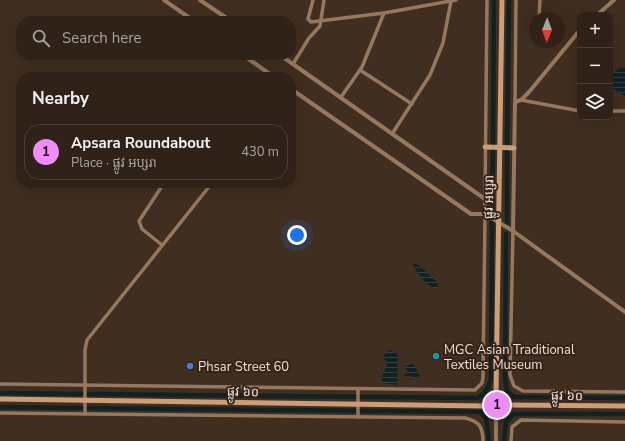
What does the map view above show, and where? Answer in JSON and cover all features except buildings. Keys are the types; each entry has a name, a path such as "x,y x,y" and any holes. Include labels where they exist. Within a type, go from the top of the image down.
{"main road":[{"name":"ផ្លូវ អប្សរា","path":"496,394 502,0"},
{"path":"485,147 514,148"},
{"path":"496,394 505,398 508,405 505,412 496,416 489,412 486,406 490,396 496,394"},
{"name":"ផ្លូវ ៦០","path":"0,399 86,399 486,406"},
{"name":"ផ្លូវ ៦០","path":"508,405 625,406"}],"street":[{"path":"164,0 187,16"},
{"path":"200,0 224,16"},
{"path":"313,0 309,21 311,22 384,13 456,0"},
{"path":"296,59 309,38 319,28 324,0"},
{"path":"0,384 358,390 475,390 482,383 487,0"},
{"path":"516,0 510,375 514,386 523,390 625,392"},
{"path":"539,12 540,0"},
{"path":"600,12 614,0"},
{"path":"392,134 425,85 440,52 452,1"},
{"path":"341,97 360,70 384,13"},
{"path":"521,100 577,34"},
{"path":"250,60 267,72"},
{"path":"287,60 485,199"},
{"path":"293,64 295,60"},
{"path":"360,70 412,104"},
{"path":"296,92 471,214 485,214 513,231 625,312"},
{"path":"515,102 521,100 577,110"},
{"path":"613,111 625,111"},
{"path":"161,188 139,221 142,229 162,245"},
{"path":"86,414 84,350 87,340 208,188"},
{"path":"358,390 358,416"},
{"path":"0,413 358,416 472,420 477,422 481,427 483,441"},
{"path":"496,416 496,441"},
{"path":"511,441 512,427 521,420 625,422"}],"shaded area":[{"path":"619,68 625,68 625,96 613,89 613,75"},
{"path":"416,263 436,281 439,288 435,288 427,284 413,265"},
{"path":"390,350 398,355 397,385 382,383 382,377 388,362 384,360 384,355"},
{"path":"413,363 420,376 414,378 404,376 407,371 405,367"}],"waterway":[{"path":"493,144 494,0"},
{"path":"507,144 509,0"},
{"path":"492,214 493,151"},
{"path":"507,151 507,223"},
{"path":"0,393 477,398 485,392 491,379 492,222"},
{"path":"506,234 505,378 507,391 514,397 625,398"},
{"path":"0,407 82,408"},
{"path":"89,408 480,412 486,418 489,441"},
{"path":"504,441 506,422 514,414 625,414"}],"place":[{"name":"MGC Asian Traditional Textiles Museum","path":"436,356"},
{"name":"Phsar Street 60","path":"190,366"},
{"name":"Apsara Roundabout","path":"497,405"}]}
